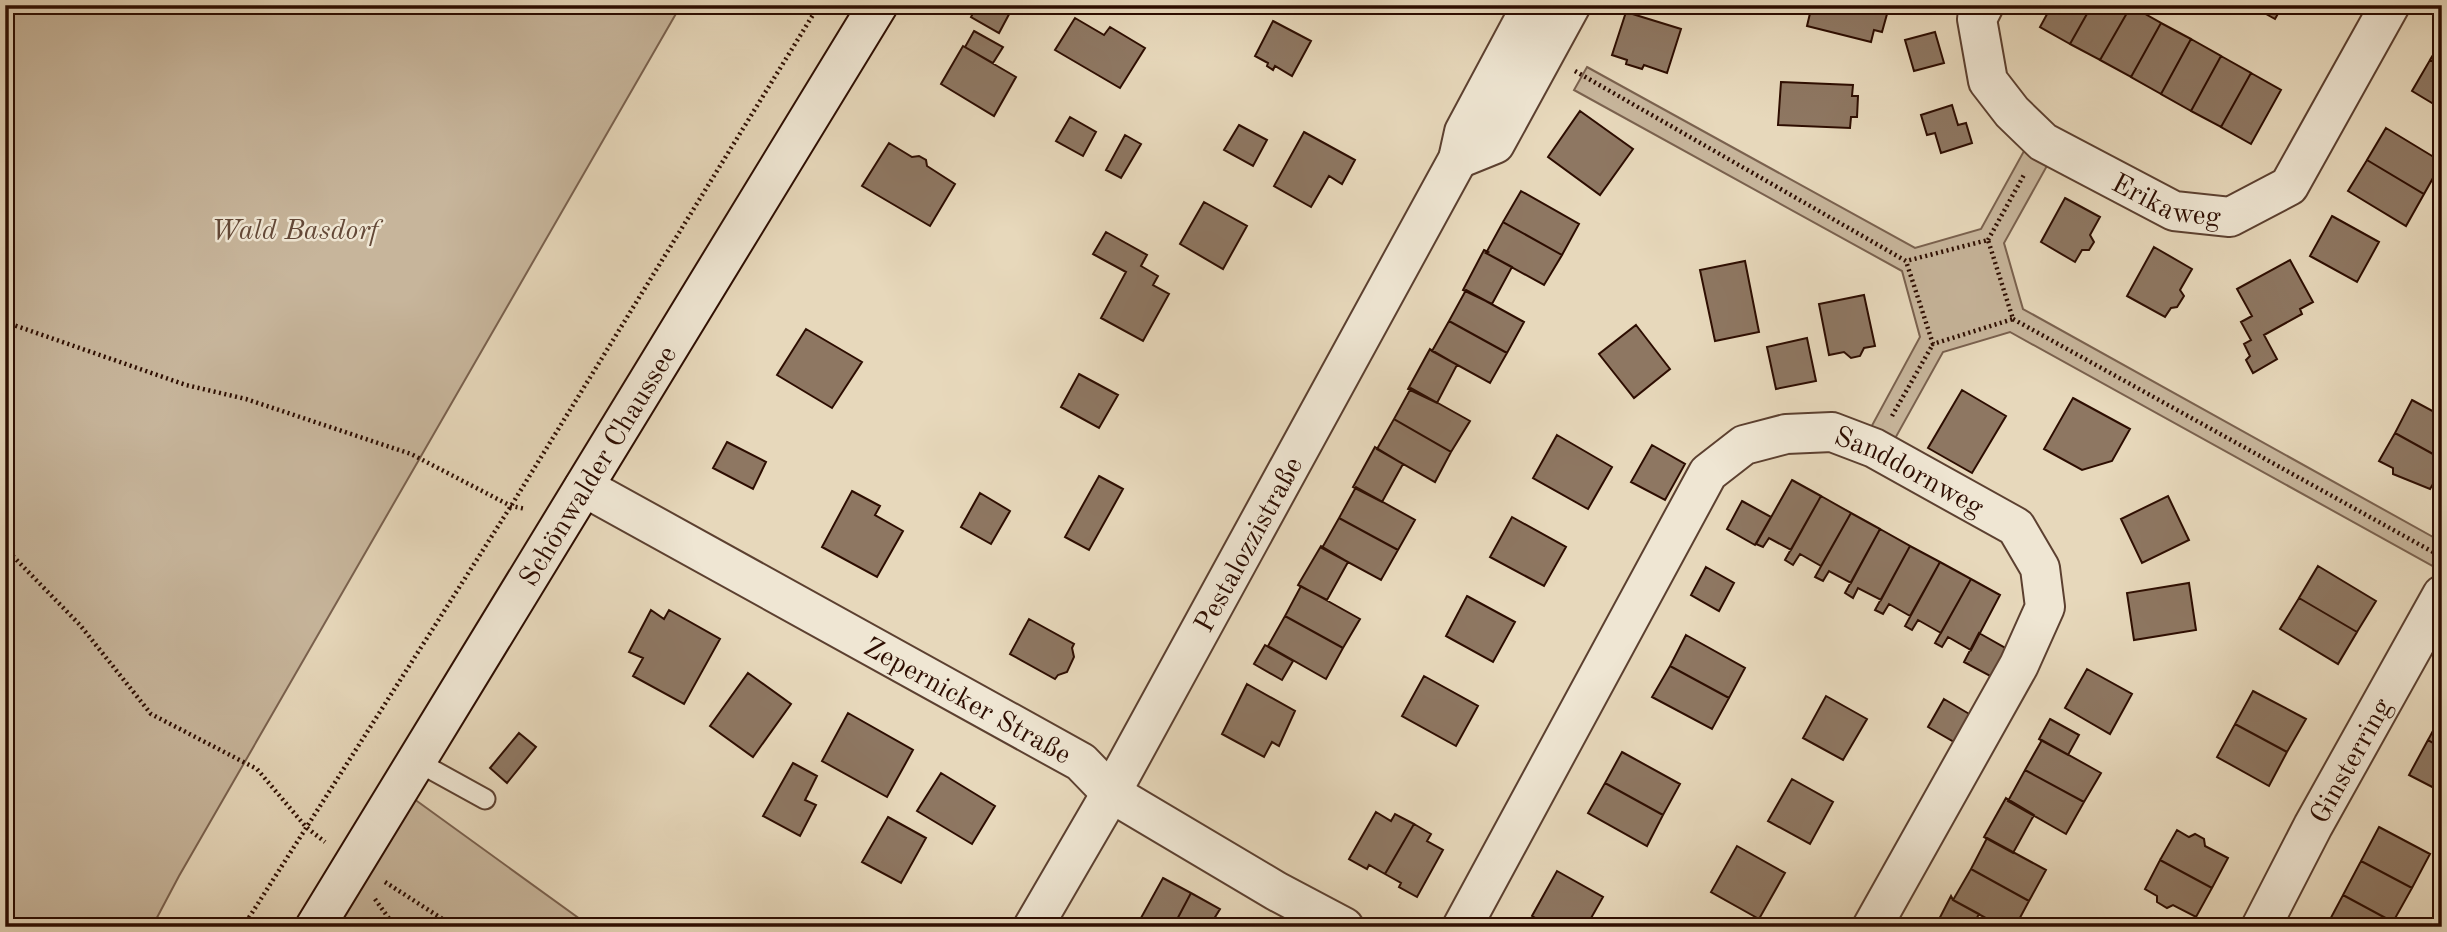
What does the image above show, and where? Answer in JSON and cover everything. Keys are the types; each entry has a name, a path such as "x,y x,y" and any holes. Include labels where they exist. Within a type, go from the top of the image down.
{"street":[{"name":"Schönwalder Chaussee","path":"314,927 878,5"},
{"name":"Pestalozzistraße","path":"1033,927 1111,793 1458,159 1464,132 1532,5"},
{"path":"1458,159 1495,144 1572,5"},
{"name":"Erikaweg","path":"1984,5 1977,19 1988,81 2012,112 2043,142 2174,211 2230,217 2290,186 2390,5"},
{"name":"Sanddornweg","path":"1462,927 1707,473 1744,445 1786,433 1832,432 1874,449 2016,527 2040,568 2045,607 2019,666 1872,927"},
{"name":"Zepernicker Straße","path":"584,487 1081,762 1111,793 1276,891 1344,927"},
{"name":"Ginsterring","path":"2261,927 2313,827 2442,595"}],"lane":[{"path":"416,761 485,799"}],"path":[{"path":"243,927 511,506 819,5"},
{"path":"1544,52 1906,261 1933,344"},
{"path":"2043,142 1988,240 2012,319 2442,557"},
{"path":"1906,261 1988,240"},
{"path":"1874,449 1933,344 2012,319"},
{"path":"5,322 186,385 246,399 411,454 511,506"},
{"path":"5,548 80,625 151,714 257,769 306,827 354,862 455,927"}],"green space":[{"name":"Wald Basdorf","path":"5,5 681,5 152,927 5,927"},
{"path":"1587,67 1915,248 1981,229 2024,151 2048,164 2004,243 2023,309 2442,542 2440,570 2010,332 1943,352 1892,444 1869,431 1920,337 1902,271 1574,90"},
{"path":"410,796 591,927 332,927"}],"building":[{"path":"977,5 1014,5 999,33 971,17"},
{"path":"1812,5 1881,5 1879,11 1887,14 1882,32 1874,30 1871,42 1807,26"},
{"path":"2052,5 2092,5 2070,44 2040,27"},
{"path":"2092,5 2131,6 2100,60 2070,44"},
{"path":"2250,5 2283,5 2275,19"},
{"path":"2131,6 2161,23 2131,77 2100,60"},
{"path":"1626,12 1681,29 1667,73 1644,65 1642,69 1626,64 1627,60 1612,55"},
{"path":"1075,18 1104,35 1110,27 1145,48 1120,88 1055,50"},
{"path":"1273,21 1311,41 1292,76 1275,66 1273,70 1267,66 1268,63 1255,56"},
{"path":"2161,23 2191,39 2161,94 2131,77"},
{"path":"974,31 1003,47 993,63 965,47"},
{"path":"1935,32 1944,63 1914,71 1905,40"},
{"path":"2191,39 2221,56 2191,111 2161,94"},
{"path":"2442,40 2442,67 2430,60"},
{"path":"963,46 1016,77 994,116 941,84"},
{"path":"2221,56 2251,73 2221,127 2191,111"},
{"path":"2430,60 2442,67 2442,109 2412,91"},
{"path":"2251,73 2281,90 2251,144 2221,127"},
{"path":"1781,82 1853,85 1852,96 1858,96 1857,117 1851,117 1850,128 1778,125"},
{"path":"1952,105 1958,125 1966,123 1972,143 1941,153 1935,133 1927,135 1921,115"},
{"path":"1580,111 1633,149 1600,195 1548,157"},
{"path":"1070,117 1096,132 1083,156 1056,141"},
{"path":"1239,125 1267,140 1253,166 1224,150"},
{"path":"2386,128 2442,162 2424,194 2367,160"},
{"path":"1304,132 1355,160 1342,184 1329,176 1311,207 1274,186"},
{"path":"1125,135 1141,144 1121,178 1106,170"},
{"path":"889,143 912,157 919,156 926,160 927,166 955,184 930,226 862,186"},
{"path":"2367,160 2424,194 2406,226 2348,191"},
{"path":"1521,191 1579,224 1562,255 1503,222"},
{"path":"2065,198 2100,217 2090,235 2094,242 2089,250 2082,250 2075,262 2041,242"},
{"path":"1204,202 1247,226 1223,269 1180,244"},
{"path":"2332,216 2379,242 2357,282 2310,256"},
{"path":"1503,222 1562,255 1544,285 1486,253"},
{"path":"1106,232 1147,255 1141,266 1158,276 1153,285 1169,294 1143,341 1101,318 1126,272 1093,254"},
{"path":"2154,247 2192,269 2180,290 2184,296 2177,307 2171,308 2165,317 2127,296"},
{"path":"1484,250 1512,267 1492,304 1463,290"},
{"path":"2290,260 2313,302 2300,309 2302,314 2264,335 2277,359 2253,373 2246,360 2250,356 2244,344 2251,340 2241,322 2252,316 2237,289"},
{"path":"1745,261 1759,332 1715,341 1700,270"},
{"path":"1466,290 1524,322 1507,353 1449,321"},
{"path":"1864,295 1875,346 1864,348 1860,356 1851,358 1844,352 1829,355 1819,304"},
{"path":"1449,321 1507,353 1490,383 1432,351"},
{"path":"1636,325 1670,369 1634,398 1599,354"},
{"path":"806,329 862,362 832,408 777,375"},
{"path":"1807,338 1816,381 1776,389 1767,347"},
{"path":"1430,349 1457,365 1437,403 1408,389"},
{"path":"1079,374 1118,395 1099,428 1061,407"},
{"path":"1411,388 1470,421 1451,452 1394,419"},
{"path":"1962,390 2006,416 1972,473 1928,448"},
{"path":"2073,398 2130,429 2112,461 2082,470 2044,449"},
{"path":"2412,400 2442,416 2442,459 2395,433"},
{"path":"1394,419 1451,452 1435,482 1377,449"},
{"path":"2395,433 2442,459 2442,469 2430,489 2393,474 2393,468 2379,461"},
{"path":"1557,435 1612,467 1588,509 1533,478"},
{"path":"727,442 766,462 753,489 713,468"},
{"path":"1652,445 1685,464 1665,500 1631,482"},
{"path":"1375,447 1403,464 1382,502 1353,487"},
{"path":"1099,476 1123,489 1089,550 1065,537"},
{"path":"1792,480 1821,496 1791,550 1769,538 1763,547 1756,544"},
{"path":"1356,487 1415,520 1398,550 1339,518"},
{"path":"852,491 880,506 875,515 903,531 877,577 822,547"},
{"path":"980,493 1010,511 991,544 961,527"},
{"path":"1821,496 1851,513 1821,566 1800,554 1793,565 1785,560"},
{"path":"2168,496 2189,540 2142,563 2121,519"},
{"path":"1742,501 1771,517 1755,545 1727,529"},
{"path":"1851,513 1880,529 1851,583 1829,571 1823,581 1815,577"},
{"path":"1512,517 1566,547 1544,586 1490,557"},
{"path":"1339,518 1398,550 1381,580 1322,548"},
{"path":"1880,529 1910,546 1881,600 1858,588 1853,598 1845,593"},
{"path":"1321,546 1348,562 1327,600 1298,585"},
{"path":"1910,546 1940,562 1910,616 1889,604 1883,614 1875,610"},
{"path":"1940,562 1971,579 1941,633 1918,620 1912,630 1905,626"},
{"path":"2318,566 2376,601 2357,632 2299,598"},
{"path":"1706,567 1734,583 1719,611 1691,595"},
{"path":"1971,579 2000,595 1971,650 1948,637 1942,647 1935,643"},
{"path":"2189,583 2196,630 2134,640 2127,593"},
{"path":"1301,586 1360,619 1343,648 1285,616"},
{"path":"1467,596 1515,622 1493,662 1446,636"},
{"path":"2299,598 2357,632 2338,664 2280,629"},
{"path":"651,610 664,619 669,610 720,639 684,704 633,676 643,658 629,652"},
{"path":"1285,616 1343,648 1326,679 1268,646"},
{"path":"1029,619 1074,644 1074,657 1067,672 1055,679 1010,654"},
{"path":"1979,633 2007,649 1992,677 1964,662"},
{"path":"1686,635 1745,668 1729,698 1670,666"},
{"path":"1265,645 1293,661 1282,680 1254,664"},
{"path":"1670,666 1729,698 1712,729 1652,697"},
{"path":"2087,669 2132,694 2110,734 2065,708"},
{"path":"748,673 791,704 753,757 710,726"},
{"path":"1424,676 1478,706 1456,746 1402,716"},
{"path":"1247,684 1295,711 1279,746 1272,742 1264,757 1222,734"},
{"path":"2253,691 2306,719 2287,752 2235,724"},
{"path":"1826,696 1867,719 1843,760 1803,738"},
{"path":"1944,699 1971,715 1956,743 1928,727"},
{"path":"848,713 913,750 887,797 822,761"},
{"path":"2442,714 2442,748 2428,740"},
{"path":"2050,719 2079,735 2068,755 2039,739"},
{"path":"2235,724 2287,752 2269,786 2217,757"},
{"path":"519,733 536,747 507,783 490,768"},
{"path":"2042,740 2101,773 2084,802 2025,770"},
{"path":"2428,740 2442,748 2442,792 2409,775"},
{"path":"1622,752 1680,784 1663,815 1605,783"},
{"path":"793,763 817,776 805,800 816,805 800,836 763,816"},
{"path":"2025,770 2084,802 2066,834 2008,801"},
{"path":"941,773 995,806 972,844 917,811"},
{"path":"1792,779 1833,802 1810,844 1768,821"},
{"path":"1605,783 1663,815 1647,846 1588,813"},
{"path":"2006,798 2034,815 2013,853 1984,837"},
{"path":"1376,812 1391,821 1395,814 1414,824 1385,874 1369,865 1367,869 1349,859"},
{"path":"888,817 926,838 901,883 862,862"},
{"path":"1414,824 1431,834 1427,841 1443,850 1417,897 1399,887 1401,883 1385,874"},
{"path":"2379,827 2430,854 2412,888 2361,861"},
{"path":"2177,830 2189,837 2195,834 2204,839 2205,846 2228,858 2212,888 2160,860"},
{"path":"1987,838 2046,870 2029,901 1971,869"},
{"path":"1737,846 1785,873 1759,919 1711,892"},
{"path":"2160,860 2212,888 2196,917 2173,905 2167,908 2157,902 2157,896 2145,889"},
{"path":"2361,861 2412,888 2393,922 2343,895"},
{"path":"1971,869 2029,901 2015,927 2002,927 1953,900"},
{"path":"1557,871 1603,897 1586,927 1551,927 1532,916"},
{"path":"1163,878 1191,893 1173,927 1136,927"},
{"path":"1191,893 1220,909 1209,927 1173,927"},
{"path":"2343,895 2393,922 2391,927 2326,927"},
{"path":"1951,896 1953,900 1979,914 1972,927 1935,927"}]}
